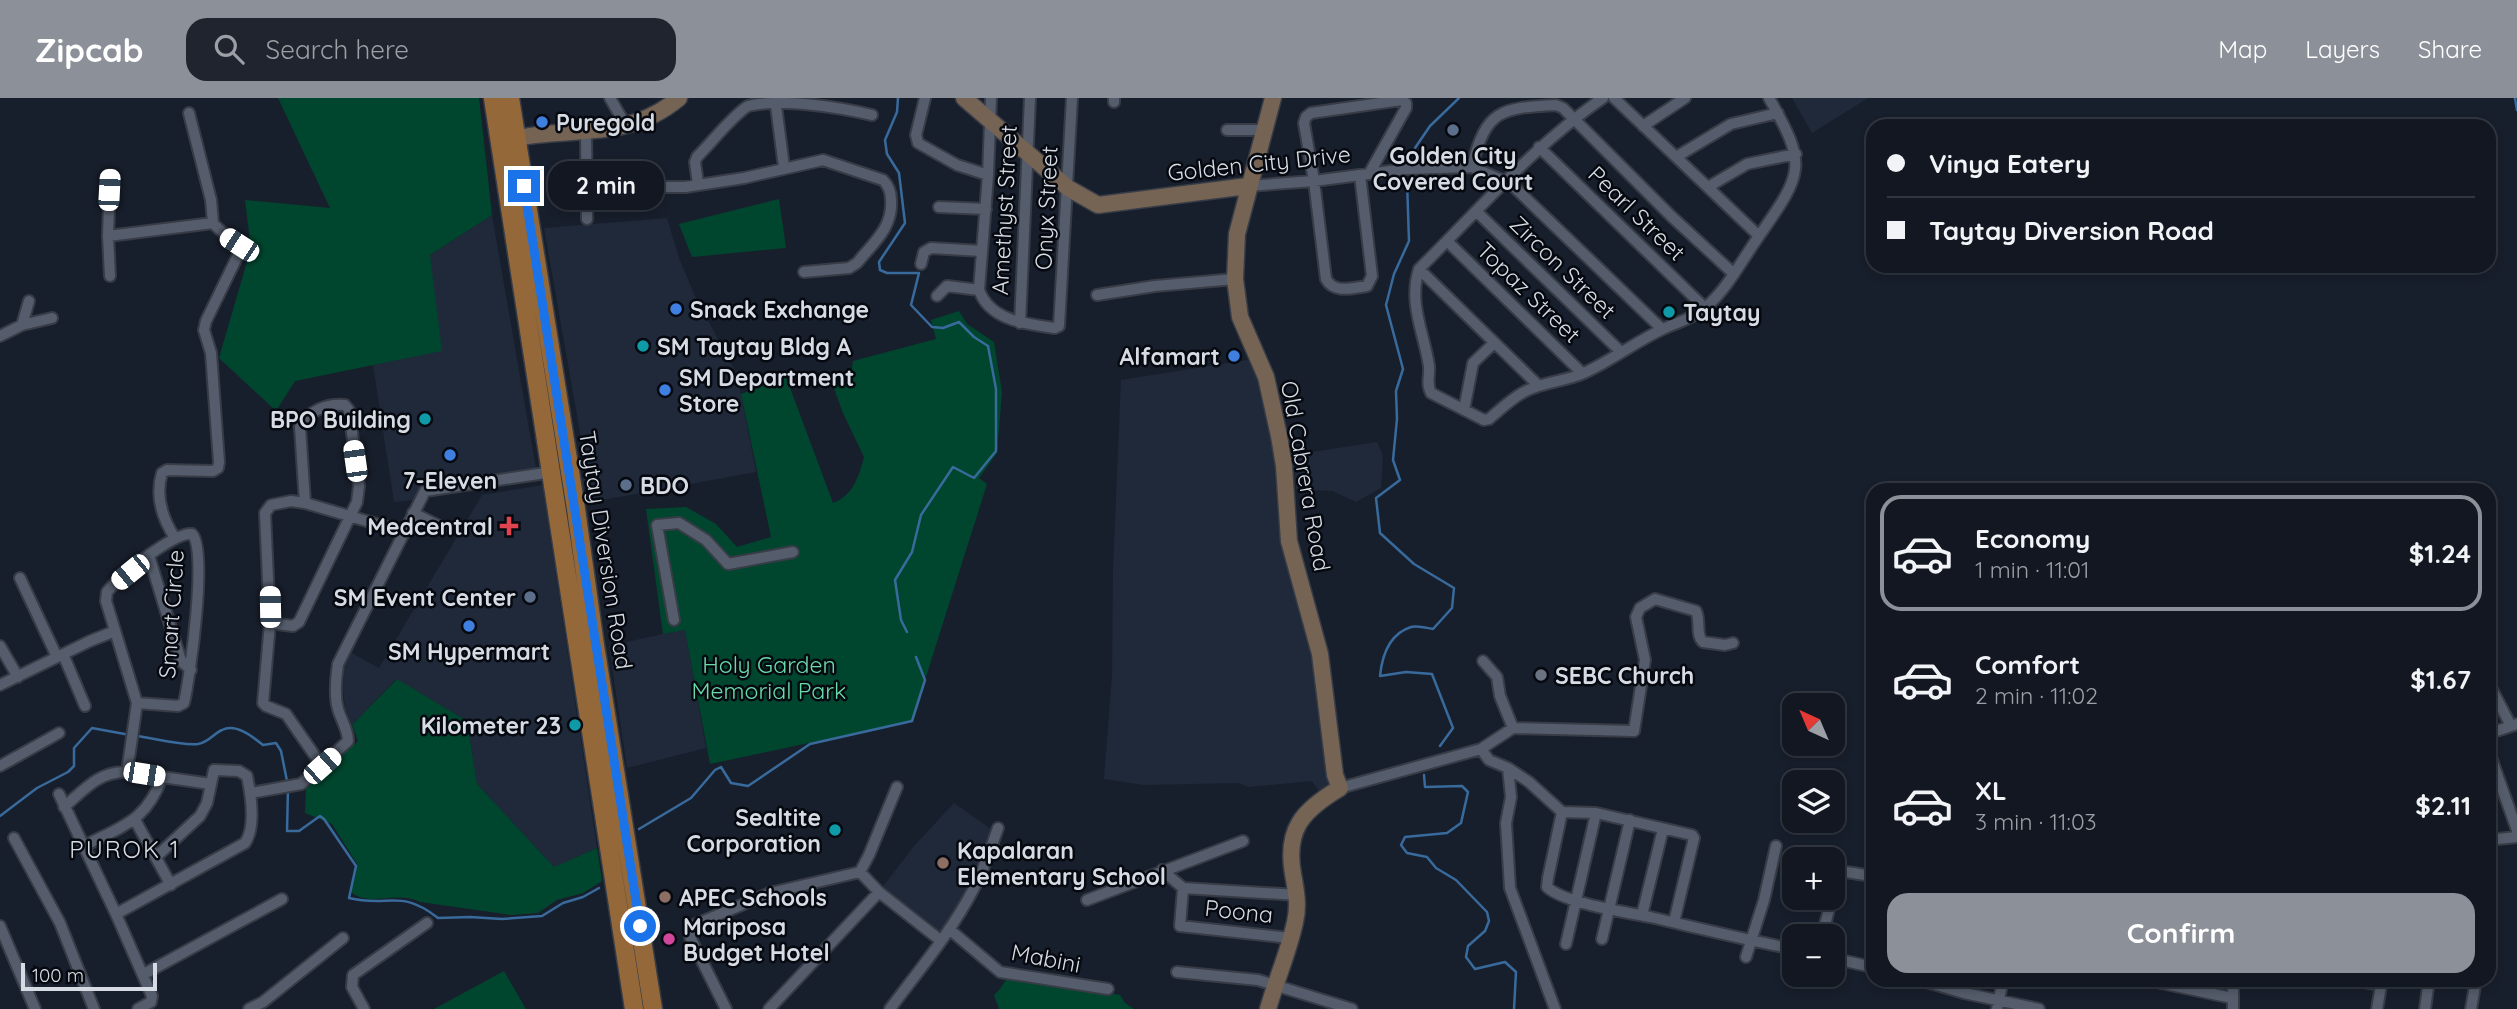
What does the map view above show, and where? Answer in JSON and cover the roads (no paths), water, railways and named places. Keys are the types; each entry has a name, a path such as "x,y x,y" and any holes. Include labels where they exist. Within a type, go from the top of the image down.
{"main road":[{"name":"Taytay Diversion Road","path":"494,98 509,140 653,1009"},
{"name":"Taytay Diversion Road","path":"510,98 509,140 552,472 634,1009"},
{"path":"615,889 634,886"}],"street":[{"path":"610,98 626,126"},
{"path":"509,140 626,126 655,116 679,98"},
{"path":"925,98 916,135 918,143 957,165 988,175"},
{"name":"Golden City Drive","path":"964,98 1068,188 1098,205 1406,169 1472,167 1505,180 1662,329"},
{"path":"991,98 979,290 983,298 1006,319 1020,323"},
{"name":"Amethyst Street","path":"1020,323 1030,98"},
{"name":"Onyx Street","path":"1020,323 1055,328 1061,320 1072,98"},
{"name":"Old Cabrera Road","path":"1273,98 1237,234 1234,279 1240,317 1266,376 1272,400 1284,466 1289,541 1320,654 1335,775 1340,788"},
{"path":"1603,98 1573,118 1539,147 1419,269 1415,279 1414,303 1430,369 1428,387 1431,393 1487,420 1520,394 1582,373 1662,329 1690,319 1705,308 1734,274 1780,208 1791,186 1796,154 1769,98"},
{"path":"1614,98 1759,236"},
{"path":"1643,126 1685,98"},
{"path":"775,99 785,167"},
{"path":"698,184 695,163 697,157 745,108 775,99 805,99 872,115"},
{"path":"1401,100 1406,103 1406,108 1365,174 1372,276 1367,285 1351,289 1329,285 1326,279 1314,181 1304,123 1306,117 1311,113 1401,100"},
{"path":"1472,167 1484,131 1505,110 1556,106 1563,108 1671,216 1734,274"},
{"path":"175,538 162,513 159,482 162,473 167,470 213,471 218,468 211,353 204,330 241,249 213,223 211,200 189,113"},
{"path":"1676,157 1731,124 1778,113"},
{"path":"1227,130 1264,130"},
{"path":"586,132 587,219"},
{"name":"Pearl Street","path":"1539,147 1705,308"},
{"path":"1708,187 1747,164 1796,154"},
{"path":"587,187 685,187 828,161 883,180 890,190 890,221 856,263 849,268 804,272"},
{"path":"110,175 110,276"},
{"path":"939,207 986,209"},
{"name":"Zircon Street","path":"1476,211 1621,352"},
{"path":"108,236 213,223"},
{"name":"Topaz Street","path":"1447,241 1582,373"},
{"path":"921,264 924,252 931,248 982,251"},
{"path":"1419,269 1539,386"},
{"path":"1097,295 1155,286 1234,279"},
{"path":"937,296 947,286 979,290"},
{"path":"22,325 29,301"},
{"path":"0,336 22,325 52,318"},
{"path":"1464,410 1473,363 1494,343"},
{"path":"270,623 293,626 299,622 357,502 359,486 349,410 345,405 323,407 310,414 300,427 305,503"},
{"path":"251,793 301,784 348,741 337,706 338,664 425,491 552,472"},
{"path":"322,766 286,714 263,703 270,623 265,513 277,503 291,500 404,532"},
{"path":"412,513 443,528"},
{"path":"674,620 657,525 679,523 706,540 728,564 793,552"},
{"name":"Smart Circle","path":"190,533 196,537 199,564 191,670 181,706 137,703 106,601 107,592 149,556 175,538 190,533"},
{"path":"149,556 181,661 191,670"},
{"path":"20,578 85,706"},
{"path":"1268,1009 1296,920 1297,895 1290,857 1291,841 1300,820 1320,800 1340,788 1481,749 1513,728 1634,732 1645,660 1636,617 1640,608 1655,598 1696,611 1699,638 1703,642 1725,645 1733,643"},
{"path":"0,685 115,631"},
{"path":"0,646 18,677"},
{"path":"1483,661 1497,677 1500,696 1513,728"},
{"path":"2496,695 2514,725 2496,731"},
{"path":"127,772 137,703"},
{"path":"0,766 59,733"},
{"path":"1481,749 1489,760 1508,768 1562,812 1596,813 1692,835 1674,922"},
{"path":"1508,768 1511,797 1506,823 1510,888 1555,1009"},
{"path":"116,914 244,843 250,833 251,793 247,776 239,772 216,769 212,774 207,803 200,816 157,856"},
{"path":"2496,771 2517,830"},
{"path":"65,807 102,775 113,772 211,783"},
{"path":"84,846 135,820 156,795 162,777"},
{"path":"860,872 897,788"},
{"path":"59,794 144,974 153,1000 138,1009"},
{"path":"1562,812 1547,887 1553,893 1782,946"},
{"path":"1566,944 1596,813"},
{"path":"135,820 171,885"},
{"path":"1602,939 1630,820"},
{"path":"890,1009 949,929 973,890 998,828"},
{"path":"1642,915 1663,828"},
{"path":"2496,839 2517,837"},
{"path":"14,838 60,923 94,1009"},
{"path":"1087,900 1243,841"},
{"path":"1745,957 1768,886 1776,846"},
{"path":"1162,870 1183,888 1297,895"},
{"path":"860,872 879,892 940,940"},
{"path":"726,1009 690,937 690,930 694,925 770,893 860,872"},
{"path":"1845,872 1866,875"},
{"name":"Poona","path":"1183,888 1180,926 1290,938"},
{"path":"769,1009 879,892"},
{"path":"144,974 282,899"},
{"path":"364,1009 352,987 353,975 427,923"},
{"path":"0,926 35,1009"},
{"name":"Mabini","path":"949,929 1000,972 1024,978 1108,989"},
{"path":"249,1009 263,1002 343,938"},
{"path":"1845,961 1866,966"},
{"path":"1177,972 1258,980 1352,1009"},
{"path":"1998,1005 2002,987"},
{"path":"2172,987 2232,1004"},
{"path":"2377,1009 2381,987"},
{"path":"2425,1009 2428,987"},
{"path":"2471,1009 2475,987"},
{"path":"1958,988 1998,1005 2039,1009"}],"waterway":[{"path":"898,98 897,112 885,140 887,154 899,173 905,223 879,262 880,270 887,273 919,273 911,305 932,327 943,328 959,322 988,346 996,389 996,451 974,478 953,467 921,515 912,552 895,580 901,620 907,632"},
{"path":"1415,148 1430,126 1459,98"},
{"path":"2515,98 2517,110"},
{"path":"1407,181 1409,241 1394,274 1386,305 1403,369 1396,391 1397,419 1393,460 1400,480 1376,498 1380,533 1414,564 1454,588 1452,608 1433,629 1411,627 1392,640 1385,654 1380,676 1406,672 1432,674 1453,728 1440,746"},
{"path":"639,829 691,798 715,770 721,767 731,783 748,786 810,744 912,721 925,680 916,657"},
{"path":"0,816 37,788 68,772 74,766 74,748 92,728 130,735"},
{"path":"137,736 198,744 222,730 233,728 263,745 276,743 281,751 287,781"},
{"path":"1424,775 1425,787 1462,786 1468,792 1461,823 1447,833 1405,837 1401,845 1407,853 1427,857 1436,868 1456,880 1487,912 1489,921 1485,931 1468,946 1466,957 1475,969 1505,962 1516,972 1514,1009"},
{"path":"288,788 287,831 299,831 320,816 324,819 356,866 349,898 404,901 425,909 438,918 502,919 542,916 563,903 583,897 599,888"}],"place":[{"name":"Puregold","path":"542,122"},
{"name":"Golden City Covered Court","path":"1453,130"},
{"name":"Snack Exchange","path":"676,309"},
{"name":"Taytay","path":"1669,312"},
{"name":"SM Taytay Bldg A","path":"643,346"},
{"name":"Alfamart","path":"1234,356"},
{"name":"SM Department Store","path":"665,390"},
{"name":"BPO Building","path":"425,419"},
{"name":"7-Eleven","path":"450,455"},
{"name":"BDO","path":"626,485"},
{"name":"Medcentral","path":"509,526"},
{"name":"SM Event Center","path":"530,597"},
{"name":"SM Hypermart","path":"469,626"},
{"name":"SEBC Church","path":"1541,675"},
{"name":"Kilometer 23","path":"575,725"},
{"name":"Sealtite Corporation","path":"835,830"},
{"name":"Kapalaran Elementary School","path":"943,863"},
{"name":"APEC Schools","path":"665,897"},
{"name":"Mariposa Budget Hotel","path":"669,939"}],"district":[{"name":"PUROK 1","path":"125,849"}],"park label":[{"name":"Holy Garden Memorial Park","path":"769,677"}]}
